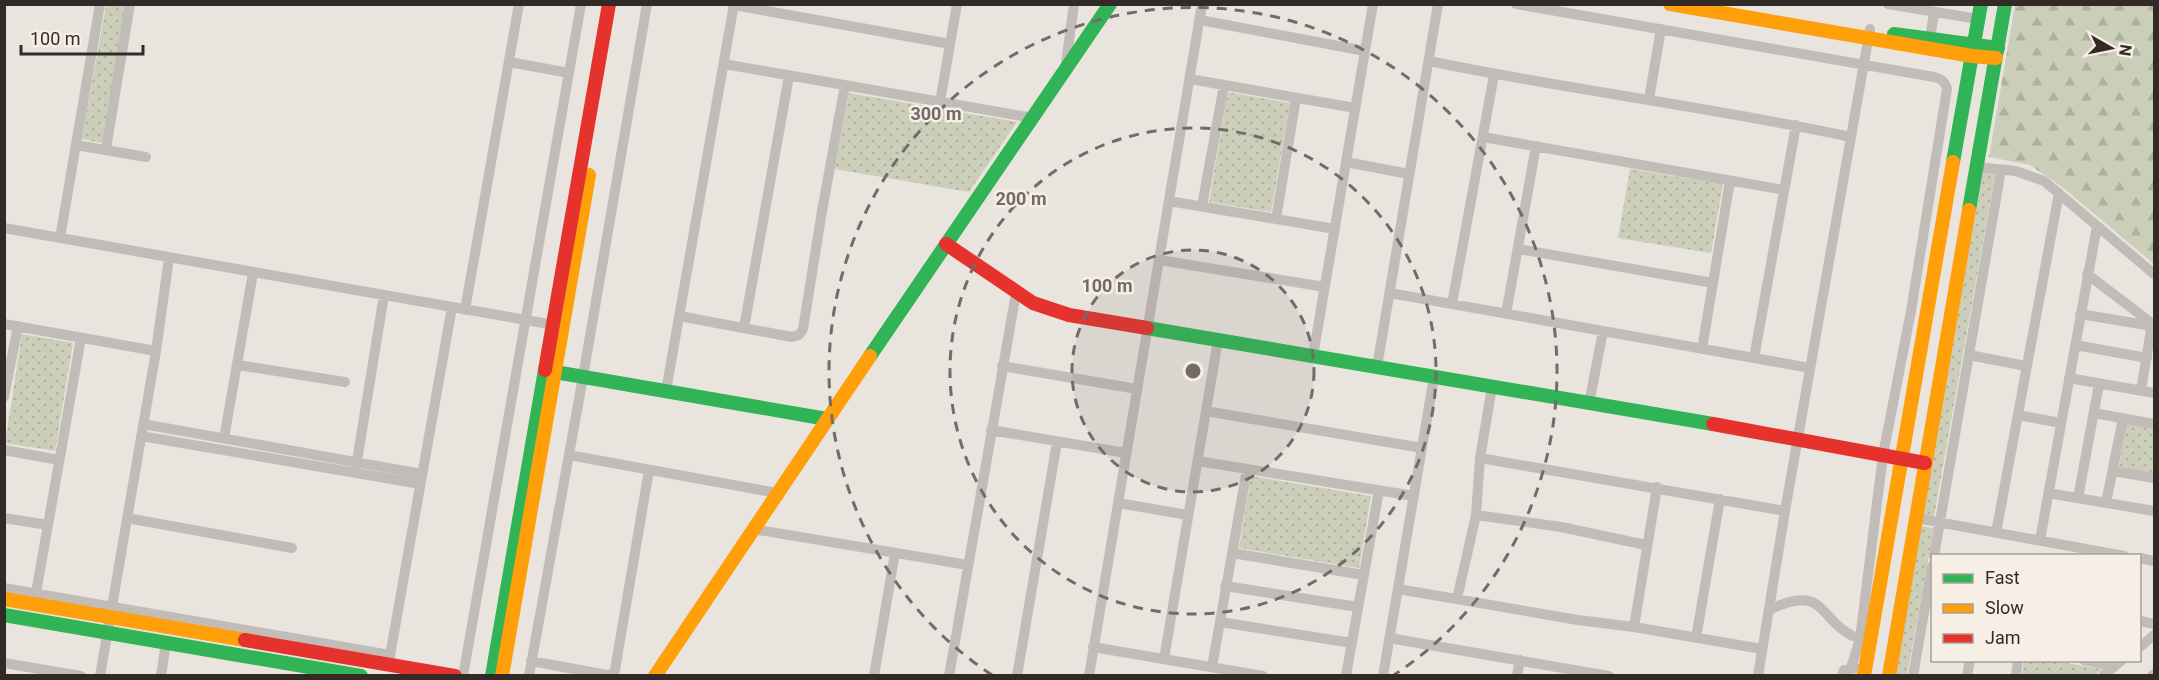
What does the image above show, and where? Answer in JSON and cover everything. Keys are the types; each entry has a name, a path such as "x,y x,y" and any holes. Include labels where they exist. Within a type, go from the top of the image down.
{"street":[{"path":"60,238 100,4"},
{"path":"106,149 130,4"},
{"path":"465,310 519,4"},
{"path":"463,675 581,4"},
{"path":"502,675 555,372 558,326 609,4"},
{"path":"492,675 618,4"},
{"path":"529,675 584,377 647,4"},
{"path":"940,102 957,4"},
{"path":"1064,72 1074,4"},
{"path":"654,675 1110,4"},
{"path":"1089,675 1202,4"},
{"path":"1313,356 1373,4"},
{"path":"1377,367 1438,4"},
{"path":"1516,4 1942,79 1947,89 1911,311 1883,455 1860,639 1860,671"},
{"path":"1670,4 1997,53"},
{"path":"1724,4 1869,34 1930,39 1973,51"},
{"path":"1888,4 1978,19"},
{"path":"1961,16 1963,4"},
{"path":"1860,671 1902,459 1981,4"},
{"path":"1889,675 2005,4"},
{"path":"666,391 734,5 950,45"},
{"path":"1930,39 1934,12"},
{"path":"1200,20 1365,51"},
{"path":"1649,99 1661,29"},
{"path":"1758,675 1797,438 1869,34"},
{"path":"1429,61 1494,75 1649,99 1851,137"},
{"path":"509,62 569,74"},
{"path":"724,64 1033,118"},
{"path":"1452,304 1494,75"},
{"path":"744,328 789,76"},
{"path":"1190,79 1355,108"},
{"path":"1202,206 1224,85"},
{"path":"679,316 792,337 800,335 803,329 845,86"},
{"path":"1276,219 1296,98"},
{"path":"1754,358 1796,125"},
{"path":"1483,137 1784,190"},
{"path":"76,145 146,157"},
{"path":"1506,314 1536,146"},
{"path":"1346,162 1409,174"},
{"path":"1977,166 2030,174 2044,181 2154,274"},
{"path":"1934,554 2001,170"},
{"path":"1702,349 1730,181"},
{"path":"1996,533 2059,193"},
{"path":"1169,201 1335,229"},
{"path":"2040,540 2097,226"},
{"path":"4,228 558,326"},
{"path":"946,244 1016,293 1049,310 1797,438 1925,463"},
{"path":"1518,249 1713,283"},
{"path":"100,675 156,351 169,258"},
{"path":"1159,260 1325,287"},
{"path":"224,438 253,273"},
{"path":"2087,274 2153,325"},
{"path":"949,675 1016,293"},
{"path":"1390,293 1810,368"},
{"path":"355,467 384,295"},
{"path":"389,660 452,307"},
{"path":"2080,314 2153,325"},
{"path":"4,324 156,351"},
{"path":"2141,391 2153,325"},
{"path":"4,397 18,326"},
{"path":"1589,404 1603,331"},
{"path":"36,593 81,338"},
{"path":"1164,659 1218,340"},
{"path":"2074,345 2146,358"},
{"path":"1969,355 2026,366"},
{"path":"238,365 345,382"},
{"path":"1002,366 1137,389"},
{"path":"555,372 826,420"},
{"path":"1383,675 1434,377"},
{"path":"2069,378 2154,393"},
{"path":"2078,498 2099,384"},
{"path":"1457,599 1476,515 1480,458 1492,387"},
{"path":"1206,411 1422,448"},
{"path":"2094,413 2154,423"},
{"path":"2018,415 2061,423"},
{"path":"2106,503 2123,418"},
{"path":"143,424 224,438 355,467"},
{"path":"991,430 1126,453"},
{"path":"141,436 355,467 421,479"},
{"path":"1017,675 1057,442"},
{"path":"4,450 59,460"},
{"path":"569,455 777,493"},
{"path":"1480,458 1785,510"},
{"path":"1198,461 1414,496"},
{"path":"1212,667 1247,469"},
{"path":"531,661 607,675 613,674 649,470"},
{"path":"2113,471 2154,478"},
{"path":"1634,627 1657,487"},
{"path":"1346,675 1379,490"},
{"path":"2048,493 2154,511"},
{"path":"1696,639 1720,499"},
{"path":"1118,503 1188,515"},
{"path":"1476,515 1562,528 1646,545"},
{"path":"4,518 48,525"},
{"path":"127,518 292,548"},
{"path":"1916,518 2118,554"},
{"path":"753,529 968,565"},
{"path":"874,675 895,553"},
{"path":"1232,553 1364,575"},
{"path":"1913,675 1931,582"},
{"path":"1226,586 1358,607"},
{"path":"4,588 36,593 111,611"},
{"path":"1398,589 1762,649"},
{"path":"4,598 111,611 389,660 455,675"},
{"path":"1769,610 1794,600 1814,601 1849,635 1860,639"},
{"path":"4,615 361,675"},
{"path":"1220,622 1352,643"},
{"path":"2141,645 2154,635"},
{"path":"1389,638 1520,660 1567,672 1609,675"},
{"path":"160,675 166,642"},
{"path":"283,662 285,642"},
{"path":"1093,647 1241,674 1263,675"},
{"path":"1517,675 1520,660"},
{"path":"4,663 28,671 81,675"},
{"path":"2103,675 2119,663"},
{"path":"1842,675 1844,669 1860,671"}],"green space":[{"path":"106,5 126,5 102,143 82,139"},
{"path":"2015,5 2154,5 2154,264 2062,187 2030,165 1989,157"},
{"path":"1228,92 1290,103 1271,212 1209,202"},
{"path":"849,93 1017,122 969,192 835,169"},
{"path":"1630,169 1723,184 1711,253 1618,238"},
{"path":"1983,172 1995,174 1934,517 1923,515"},
{"path":"22,334 73,343 55,451 5,443"},
{"path":"2126,422 2154,427 2152,474 2119,468"},
{"path":"1251,476 1371,496 1359,568 1239,548"},
{"path":"1921,526 1934,528 1907,675 1895,676"},
{"path":"2024,662 2060,662 2103,669 2095,675 2022,675"}],"traffic: fast":[{"path":"870,356 1110,4"},
{"path":"1953,162 1981,4"},
{"path":"1969,210 2005,4"},
{"path":"1894,34 1998,48"},
{"path":"1147,328 1713,424"},
{"path":"492,676 545,370"},
{"path":"555,372 827,419"},
{"path":"4,615 361,676"}],"traffic: slow":[{"path":"1670,4 1972,56 1996,58"},
{"path":"1864,676 1953,162"},
{"path":"502,676 589,175"},
{"path":"1889,676 1969,210"},
{"path":"655,676 870,356"},
{"path":"4,599 245,640"}],"traffic: jam":[{"path":"545,370 609,4"},
{"path":"946,244 1033,303 1069,315 1147,328"},
{"path":"1713,424 1925,463"},
{"path":"245,640 455,676"}]}
